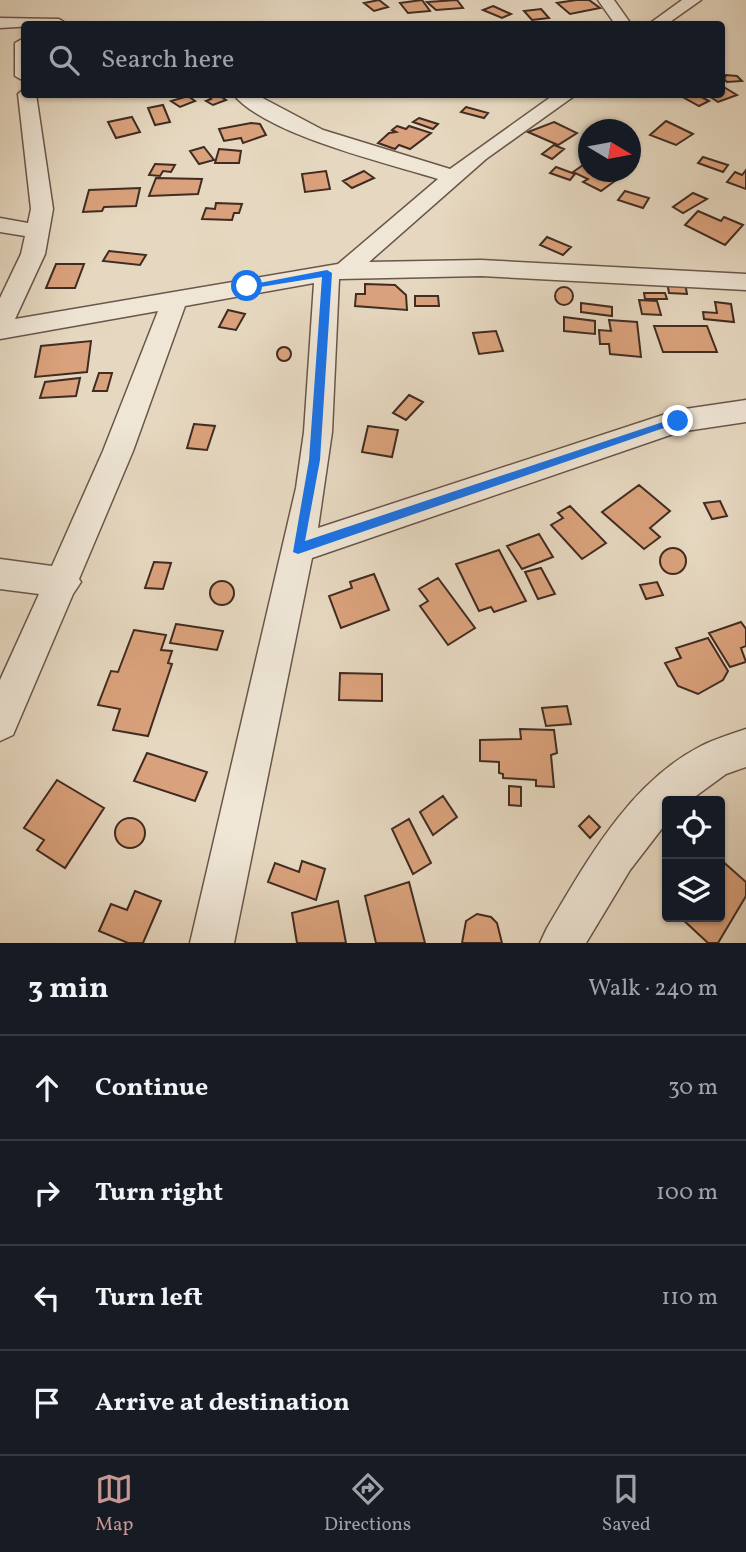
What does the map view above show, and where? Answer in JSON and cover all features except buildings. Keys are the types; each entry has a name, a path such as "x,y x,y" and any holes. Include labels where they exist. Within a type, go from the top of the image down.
{"street":[{"path":"606,0 621,21"},
{"path":"662,21 693,0"},
{"path":"0,23 31,19"},
{"path":"0,73 21,74"},
{"path":"0,324 33,254 39,232 41,183 28,98"},
{"path":"249,98 284,119 323,135 453,177"},
{"path":"212,943 315,460 336,272 479,155 562,98"},
{"path":"0,225 39,232"},
{"path":"0,330 336,272 481,268 746,282"},
{"path":"0,722 64,582 118,451 174,301"},
{"path":"298,548 678,421 746,411"},
{"path":"0,574 64,582"},
{"path":"562,943 628,838 664,795 702,768 746,748"}],"route":[{"path":"247,286 327,273 318,432 311,488 298,548 678,421"}]}
